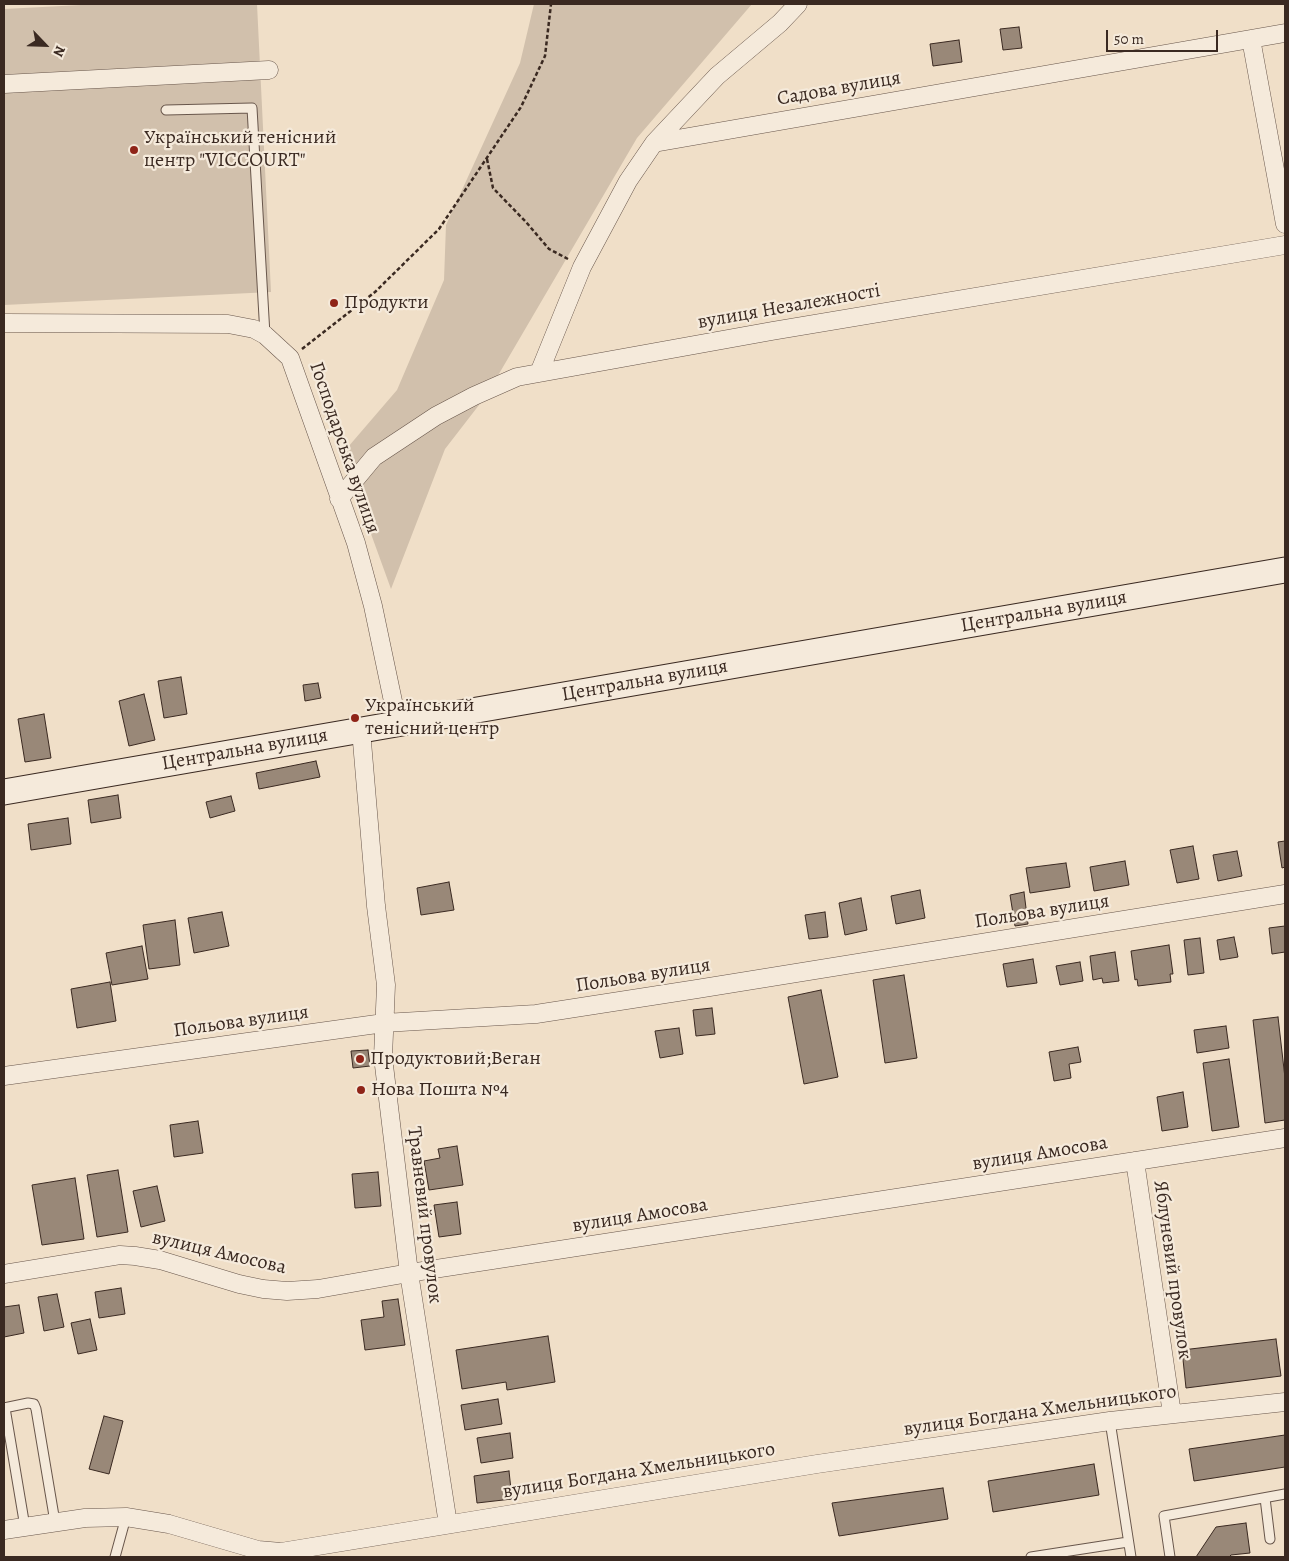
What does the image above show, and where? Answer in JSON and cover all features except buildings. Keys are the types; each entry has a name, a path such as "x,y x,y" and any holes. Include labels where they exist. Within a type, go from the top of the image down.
{"main road":[{"name":"Центральна вулиця","path":"4,792 1285,570"}],"street":[{"path":"539,373 582,266 628,181 654,143 718,76 798,4"},
{"name":"Садова вулиця","path":"654,143 1285,33"},
{"path":"1251,39 1285,224"},
{"path":"4,84 269,70"},
{"name":"вулиця Незалежності","path":"339,499 374,457 436,416 516,377 772,331 1285,245"},
{"name":"Господарська вулиця","path":"4,323 228,324 254,329 265,335 290,358 356,543 373,606 398,725"},
{"name":"Травневий провулок","path":"361,730 376,906 386,985 382,1057 409,1273 448,1524"},
{"name":"Польова вулиця","path":"4,1076 384,1023 536,1014 1285,894"},
{"name":"вулиця Амосова","path":"4,1274 120,1256 135,1256 160,1260 239,1284 263,1289 287,1291 318,1288 1285,1138"},
{"name":"Яблуневий провулок","path":"1134,1161 1172,1414"},
{"name":"вулиця Богдана Хмельницького","path":"4,1530 85,1518 126,1517 169,1524 258,1550 281,1552 817,1464 1110,1421 1285,1402"}],"lane":[{"path":"166,110 252,108 265,335"},
{"path":"25,1527 4,1408 28,1403 34,1404 36,1409 55,1522"},
{"path":"1110,1421 1131,1557"},
{"path":"1170,1557 1164,1516 1285,1494"},
{"path":"1265,1498 1270,1539"},
{"path":"115,1557 126,1517"},
{"path":"1036,1557 1128,1542"}],"path":[{"path":"290,358 375,292 439,229 521,108 545,56 551,4"},
{"path":"487,158 493,188 549,249 582,266"}],"shaded area":[{"name":"Український тенісний центр \"VICCOURT\"","path":"100,4 257,4 271,292 4,305 4,9"},
{"path":"534,4 752,4 637,138 486,396 445,449 391,589 342,454 397,390 444,280 446,225 520,63"}],"place":[{"name":"Український тенісний центр \"VICCOURT\"","path":"134,150"},
{"name":"Продукти","path":"334,303"},
{"name":"Український тенісний центр","path":"355,718"},
{"name":"Продуктовий;Веган","path":"360,1059"},
{"name":"Нова Пошта №4","path":"361,1090"}]}
